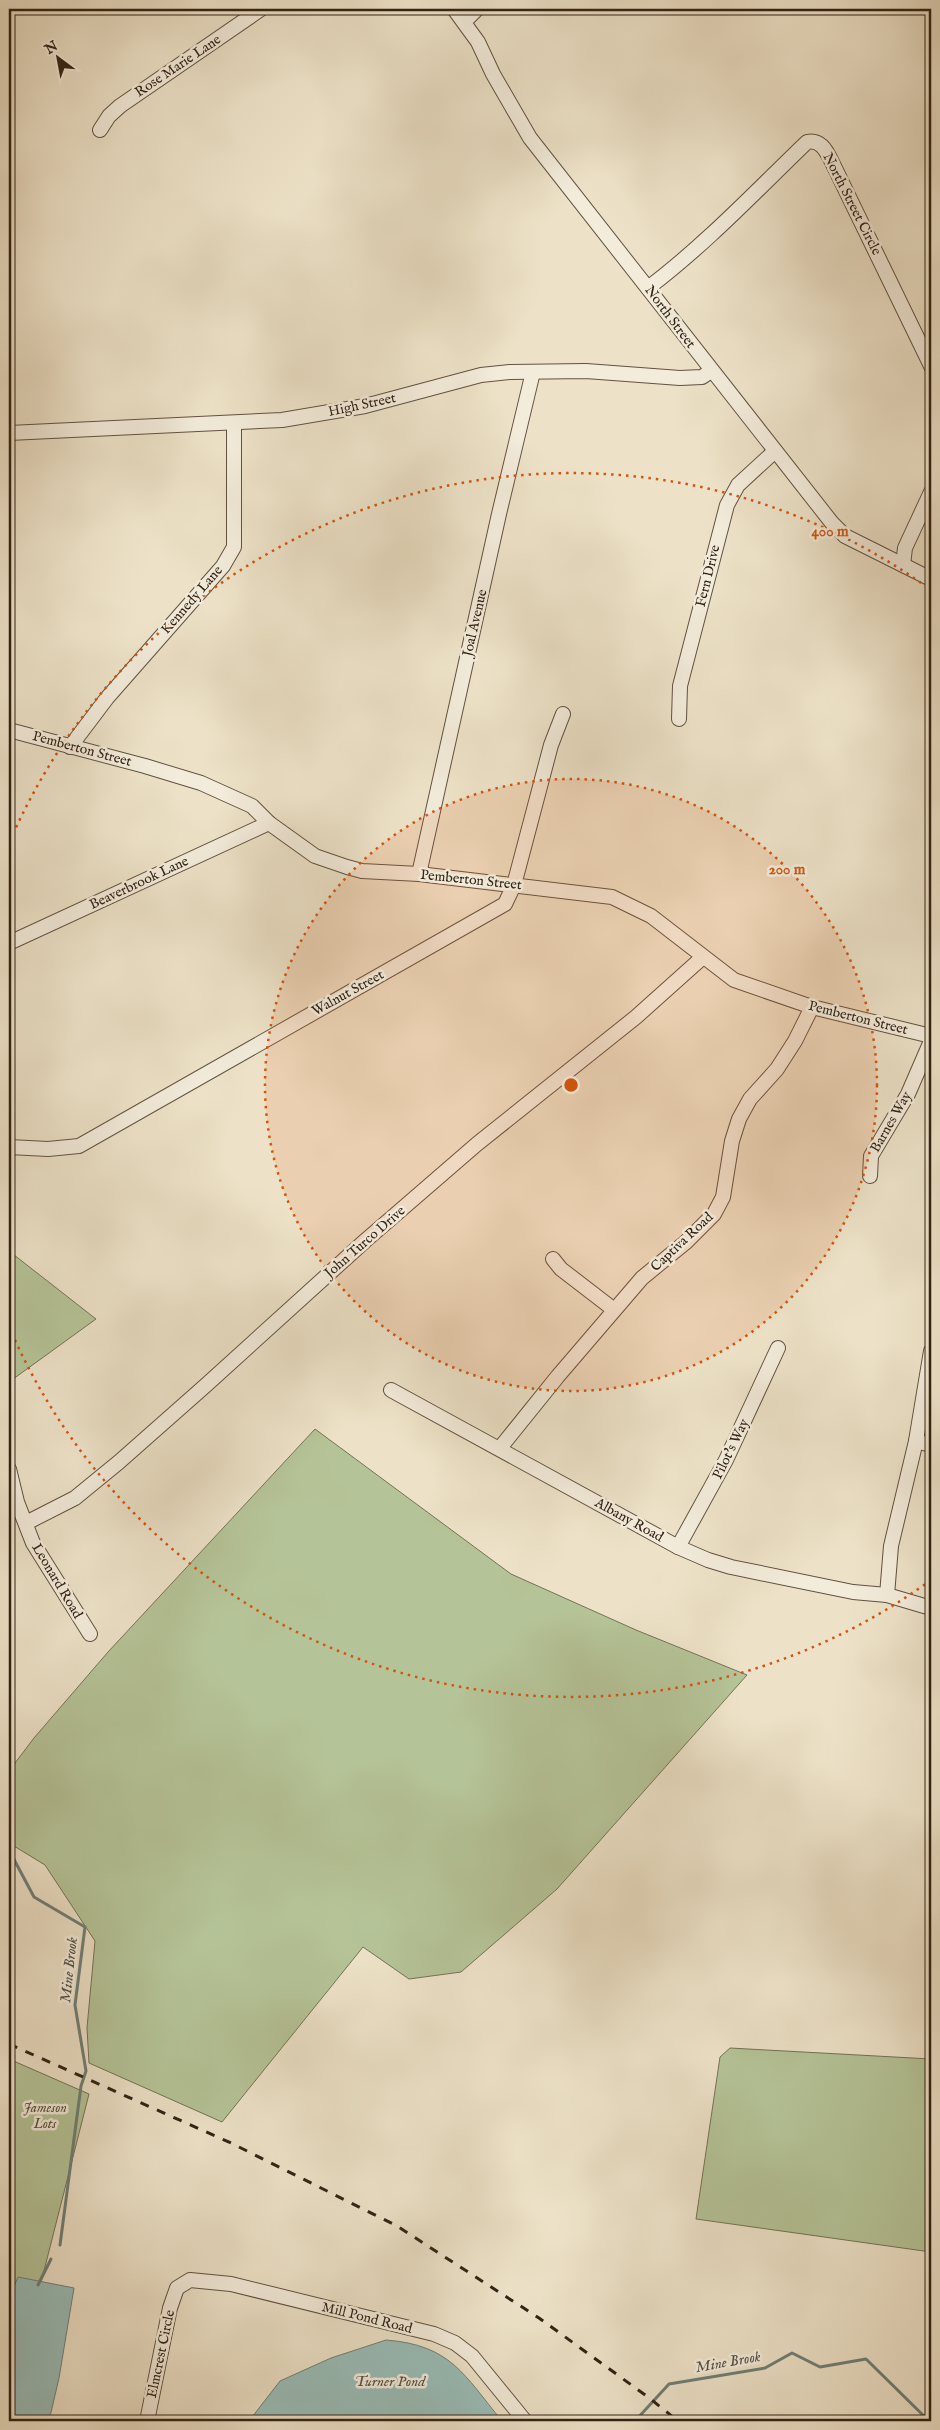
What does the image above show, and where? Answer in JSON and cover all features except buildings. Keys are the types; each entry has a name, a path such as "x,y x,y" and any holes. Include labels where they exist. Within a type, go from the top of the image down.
{"street":[{"name":"Rose Marie Lane","path":"100,130 109,116 120,106 261,9"},
{"name":"North Street","path":"454,9 465,22 530,138 711,371 846,536 931,579"},
{"path":"465,22 477,9"},
{"name":"North Street Circle","path":"648,288 690,255 783,164 807,142 812,141 821,144 831,160 931,366"},
{"name":"High Street","path":"9,433 234,424 282,420 365,406 481,375 586,371 680,378 702,377 711,371"},
{"name":"Joal Avenue","path":"419,874 533,372"},
{"name":"Kennedy Lane","path":"70,748 76,736 107,698 223,566 234,547 234,424"},
{"name":"Fern Drive","path":"679,719 680,686 726,505 738,485 775,451"},
{"path":"903,565 905,548 931,492"},
{"name":"Walnut Street","path":"9,1147 71,1148 111,1129 153,1102 501,907 510,897 514,885 551,745 563,714"},
{"name":"Pemberton Street","path":"9,730 201,783 252,806 269,823 315,856 362,871 419,874 612,897 651,916 734,980 812,1007 931,1036"},
{"name":"Beaverbrook Lane","path":"9,943 269,823"},
{"name":"John Turco Drive","path":"26,1523 75,1498 119,1462 366,1240 477,1144 636,1017 703,957"},
{"name":"Captiva Road","path":"500,1448 613,1309 642,1278 686,1242 714,1214 723,1197 732,1141 739,1119 750,1099 777,1068 795,1041 812,1007"},
{"name":"Barnes Way","path":"870,1176 871,1156 908,1094 931,1041"},
{"path":"553,1259 561,1269 613,1309"},
{"name":"Pilot's Way","path":"678,1547 726,1460 778,1348"},
{"path":"887,1595 891,1546 916,1441 931,1350"},
{"name":"Albany Road","path":"391,1390 678,1547 708,1560 769,1576 853,1592 887,1595 931,1608"},
{"path":"916,1441 931,1445"},
{"name":"Leonard Road","path":"9,1469 17,1502 34,1543 90,1634"},
{"name":"Mill Pond Road","path":"177,2288 190,2280 231,2284 434,2334 455,2343 472,2356 525,2421"},
{"name":"Elmcrest Circle","path":"147,2421 170,2308 177,2288"}],"green space":[{"path":"9,1251 96,1319 9,1382"},
{"path":"315,1429 511,1574 636,1630 747,1675 557,1889 461,1972 409,1979 363,1947 222,2122 89,2063 87,2028 95,1941 45,1865 9,1843 9,1771 34,1738 108,1652"},
{"path":"730,2048 931,2059 931,2252 696,2219 720,2057"},
{"name":"Jameson Lots","path":"9,2059 89,2094 9,2408"}],"water":[{"path":"18,2277 74,2288 59,2378 49,2421 9,2421 9,2298"},
{"name":"Turner Pond","path":"386,2340 426,2348 454,2365 466,2376 502,2421 249,2421 280,2381 331,2358"}],"waterway":[{"name":"Mine Brook","path":"9,1850 34,1897 85,1927 75,2005 86,2071 81,2086 60,2245"},
{"name":"Mine Brook","path":"38,2285 51,2259"},
{"name":"Mine Brook","path":"635,2421 669,2384 765,2368 792,2353 820,2367 866,2359 929,2421"}],"railway":[{"path":"9,2044 231,2143 397,2226 539,2318 678,2421"}]}
